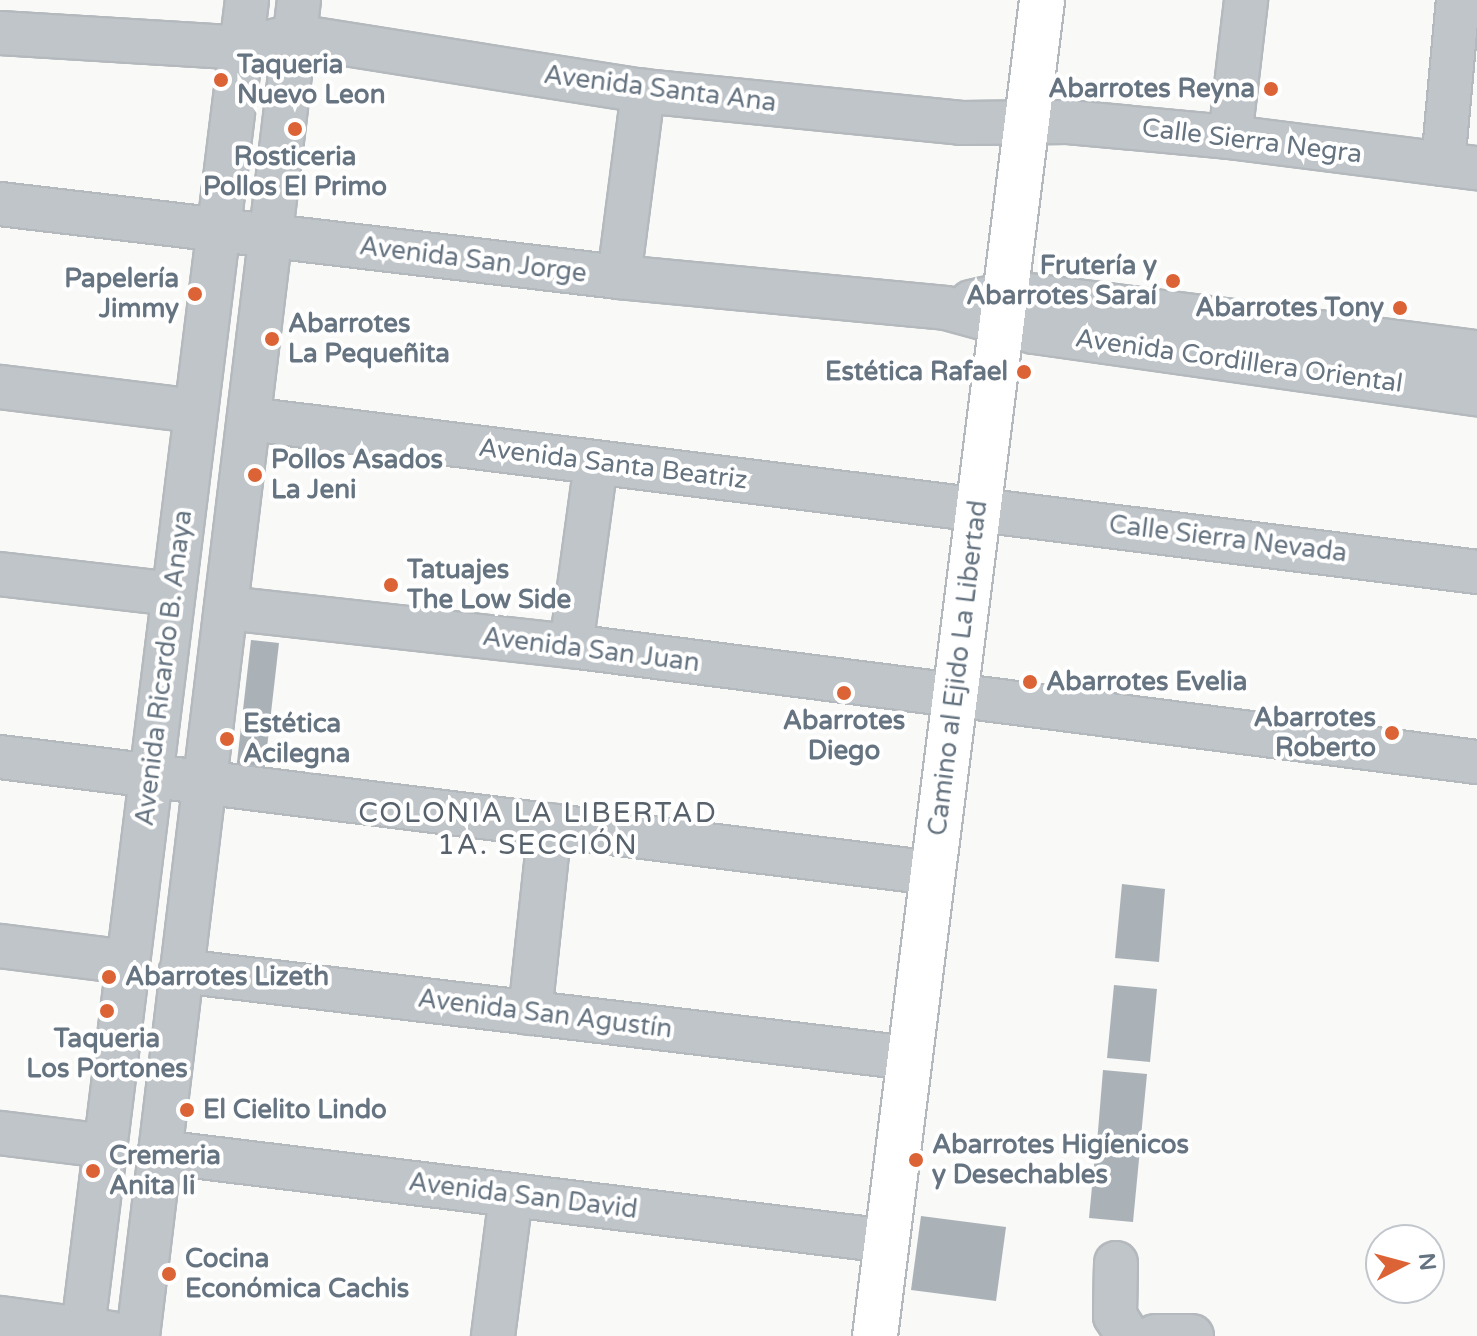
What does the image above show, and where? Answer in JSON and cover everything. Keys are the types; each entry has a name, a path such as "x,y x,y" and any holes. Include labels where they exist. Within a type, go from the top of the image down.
{"main road":[{"name":"Camino al Ejido La Libertad","path":"875,1336 1042,0"}],"street":[{"name":"Avenida Ricardo B. Anaya","path":"83,1332 247,0"},
{"path":"257,0 297,18"},
{"path":"1230,137 1246,0"},
{"path":"1458,0 1460,166"},
{"name":"Avenida Ricardo B. Anaya","path":"138,1336 297,18"},
{"name":"Avenida Santa Ana","path":"0,33 242,48 297,18 643,91 961,123 1026,123"},
{"path":"619,277 643,91"},
{"name":"Calle Sierra Negra","path":"1026,123 1230,137 1460,166"},
{"name":"Avenida San Jorge","path":"0,204 619,277 946,308 1003,309"},
{"name":"Avenida Cordillera Oriental","path":"1003,309 1477,352"},
{"name":"Avenida Cordillera Oriental","path":"1003,309 1477,394"},
{"path":"0,387 196,411"},
{"name":"Avenida Santa Beatriz","path":"249,419 596,463 978,506"},
{"path":"571,646 596,463"},
{"name":"Calle Sierra Nevada","path":"978,506 1477,572"},
{"path":"0,574 173,594"},
{"name":"Avenida San Juan","path":"226,608 571,646 1477,762"},
{"path":"0,757 932,873"},
{"path":"530,1013 550,825"},
{"path":"0,946 127,962"},
{"name":"Avenida San Agustín","path":"181,971 910,1058"},
{"path":"0,1133 105,1146"},
{"name":"Avenida San David","path":"160,1152 887,1241"},
{"path":"493,1336 511,1195"},
{"path":"1116,1263 1115,1316 1128,1336"},
{"path":"0,1318 83,1332 132,1336"},
{"path":"1155,1336 1192,1336"}],"building":[{"path":"251,640 279,643 264,774 236,771"},
{"path":"1122,884 1165,889 1159,962 1115,958"},
{"path":"1114,985 1157,989 1150,1062 1107,1058"},
{"path":"1103,1070 1147,1074 1140,1147 1097,1143"},
{"path":"1096,1145 1140,1149 1133,1222 1089,1218"},
{"path":"921,1216 1006,1227 996,1301 911,1290"}],"place":[{"name":"Taqueria Nuevo Leon","path":"221,80"},
{"name":"Abarrotes Reyna","path":"1271,89"},
{"name":"Rosticeria Pollos El Primo","path":"295,129"},
{"name":"Frutería y Abarrotes Saraí","path":"1173,281"},
{"name":"Papelería Jimmy","path":"195,294"},
{"name":"Abarrotes Tony","path":"1400,308"},
{"name":"Abarrotes La Pequeñita","path":"272,339"},
{"name":"Estética Rafael","path":"1024,372"},
{"name":"Pollos Asados La Jeni","path":"255,475"},
{"name":"Tatuajes The Low Side","path":"391,585"},
{"name":"Abarrotes Evelia","path":"1030,682"},
{"name":"Abarrotes Diego","path":"844,693"},
{"name":"Abarrotes Roberto","path":"1392,733"},
{"name":"Estética Acilegna","path":"227,739"},
{"name":"Abarrotes Lizeth","path":"109,977"},
{"name":"Taqueria Los Portones","path":"107,1011"},
{"name":"El Cielito Lindo","path":"187,1110"},
{"name":"Abarrotes Higíenicos y Desechables","path":"916,1160"},
{"name":"Cremeria Anita Ii","path":"93,1171"},
{"name":"Cocina Económica Cachis","path":"169,1274"}],"district":[{"name":"COLONIA LA LIBERTAD 1A. SECCIÓN","path":"538,829"}]}
